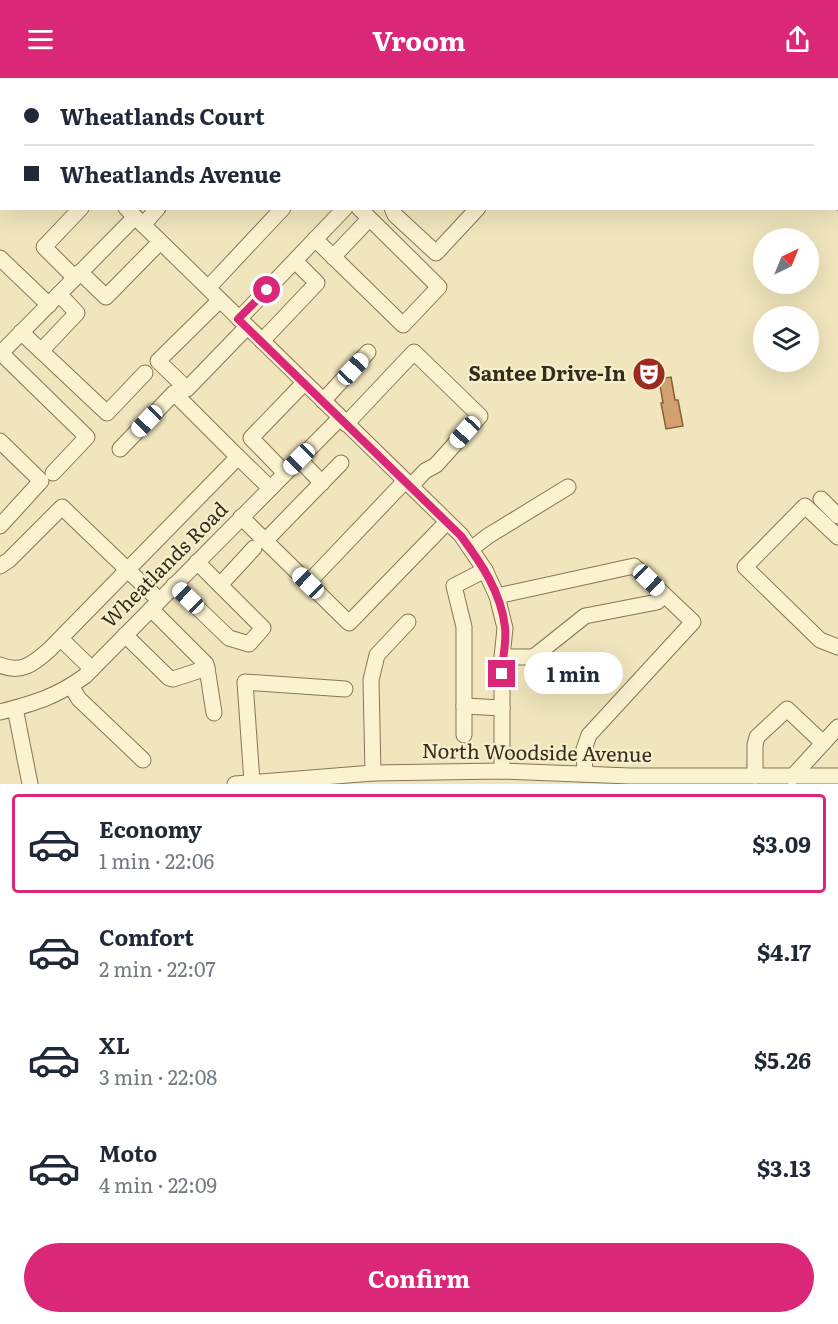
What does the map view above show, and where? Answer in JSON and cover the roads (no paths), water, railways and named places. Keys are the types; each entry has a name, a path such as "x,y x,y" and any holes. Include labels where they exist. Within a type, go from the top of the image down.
{"street":[{"path":"79,210 44,247 106,297 160,242"},
{"path":"52,473 87,437 0,353 134,217 153,210"},
{"path":"208,288 281,210"},
{"path":"220,300 158,362 187,389 295,261 343,210"},
{"path":"393,210 436,253 476,210"},
{"path":"315,239 333,257 403,325 439,287 364,214 333,257"},
{"path":"134,217 447,522 471,549 485,570 497,596 505,628 502,657 502,771"},
{"path":"0,258 54,300 77,313 41,351"},
{"path":"262,342 317,283 295,261"},
{"path":"21,332 107,413 145,373"},
{"path":"323,401 368,352"},
{"name":"Wheatlands Road","path":"8,710 38,703 71,686 92,669 299,459 343,421 414,352 480,416 436,465 408,484"},
{"path":"285,473 250,438 304,383"},
{"path":"120,448 174,393 270,488"},
{"path":"0,441 41,481 0,526"},
{"path":"0,665 12,670 23,668 36,661 61,639 238,457"},
{"path":"299,459 322,483"},
{"path":"219,585 341,463"},
{"path":"308,583 408,484"},
{"path":"471,549 568,487"},
{"path":"821,499 838,516"},
{"path":"838,537 805,506 745,567 820,640 838,648"},
{"path":"0,566 9,560 62,507 128,570 206,664 214,712"},
{"path":"241,518 259,544 308,583 349,623 447,522"},
{"path":"174,585 229,638 249,644 263,628 197,562"},
{"path":"497,596 634,566 693,622 589,735 584,749 585,774"},
{"path":"464,735 464,627 454,586 485,570"},
{"path":"502,657 532,657 585,616 657,602 664,595"},
{"path":"373,773 371,680 373,668 377,655 408,622"},
{"path":"125,635 169,678 173,679 207,668"},
{"path":"61,639 92,669"},
{"path":"252,782 245,682 345,689"},
{"path":"71,686 79,699 143,760"},
{"path":"464,706 502,708"},
{"path":"755,776 757,737 787,709 832,736 792,777"},
{"path":"8,710 30,784"},
{"name":"North Woodside Avenue","path":"235,784 373,773 502,771 838,776"}],"place":[{"name":"Santee Drive-In","path":"649,374"}]}
